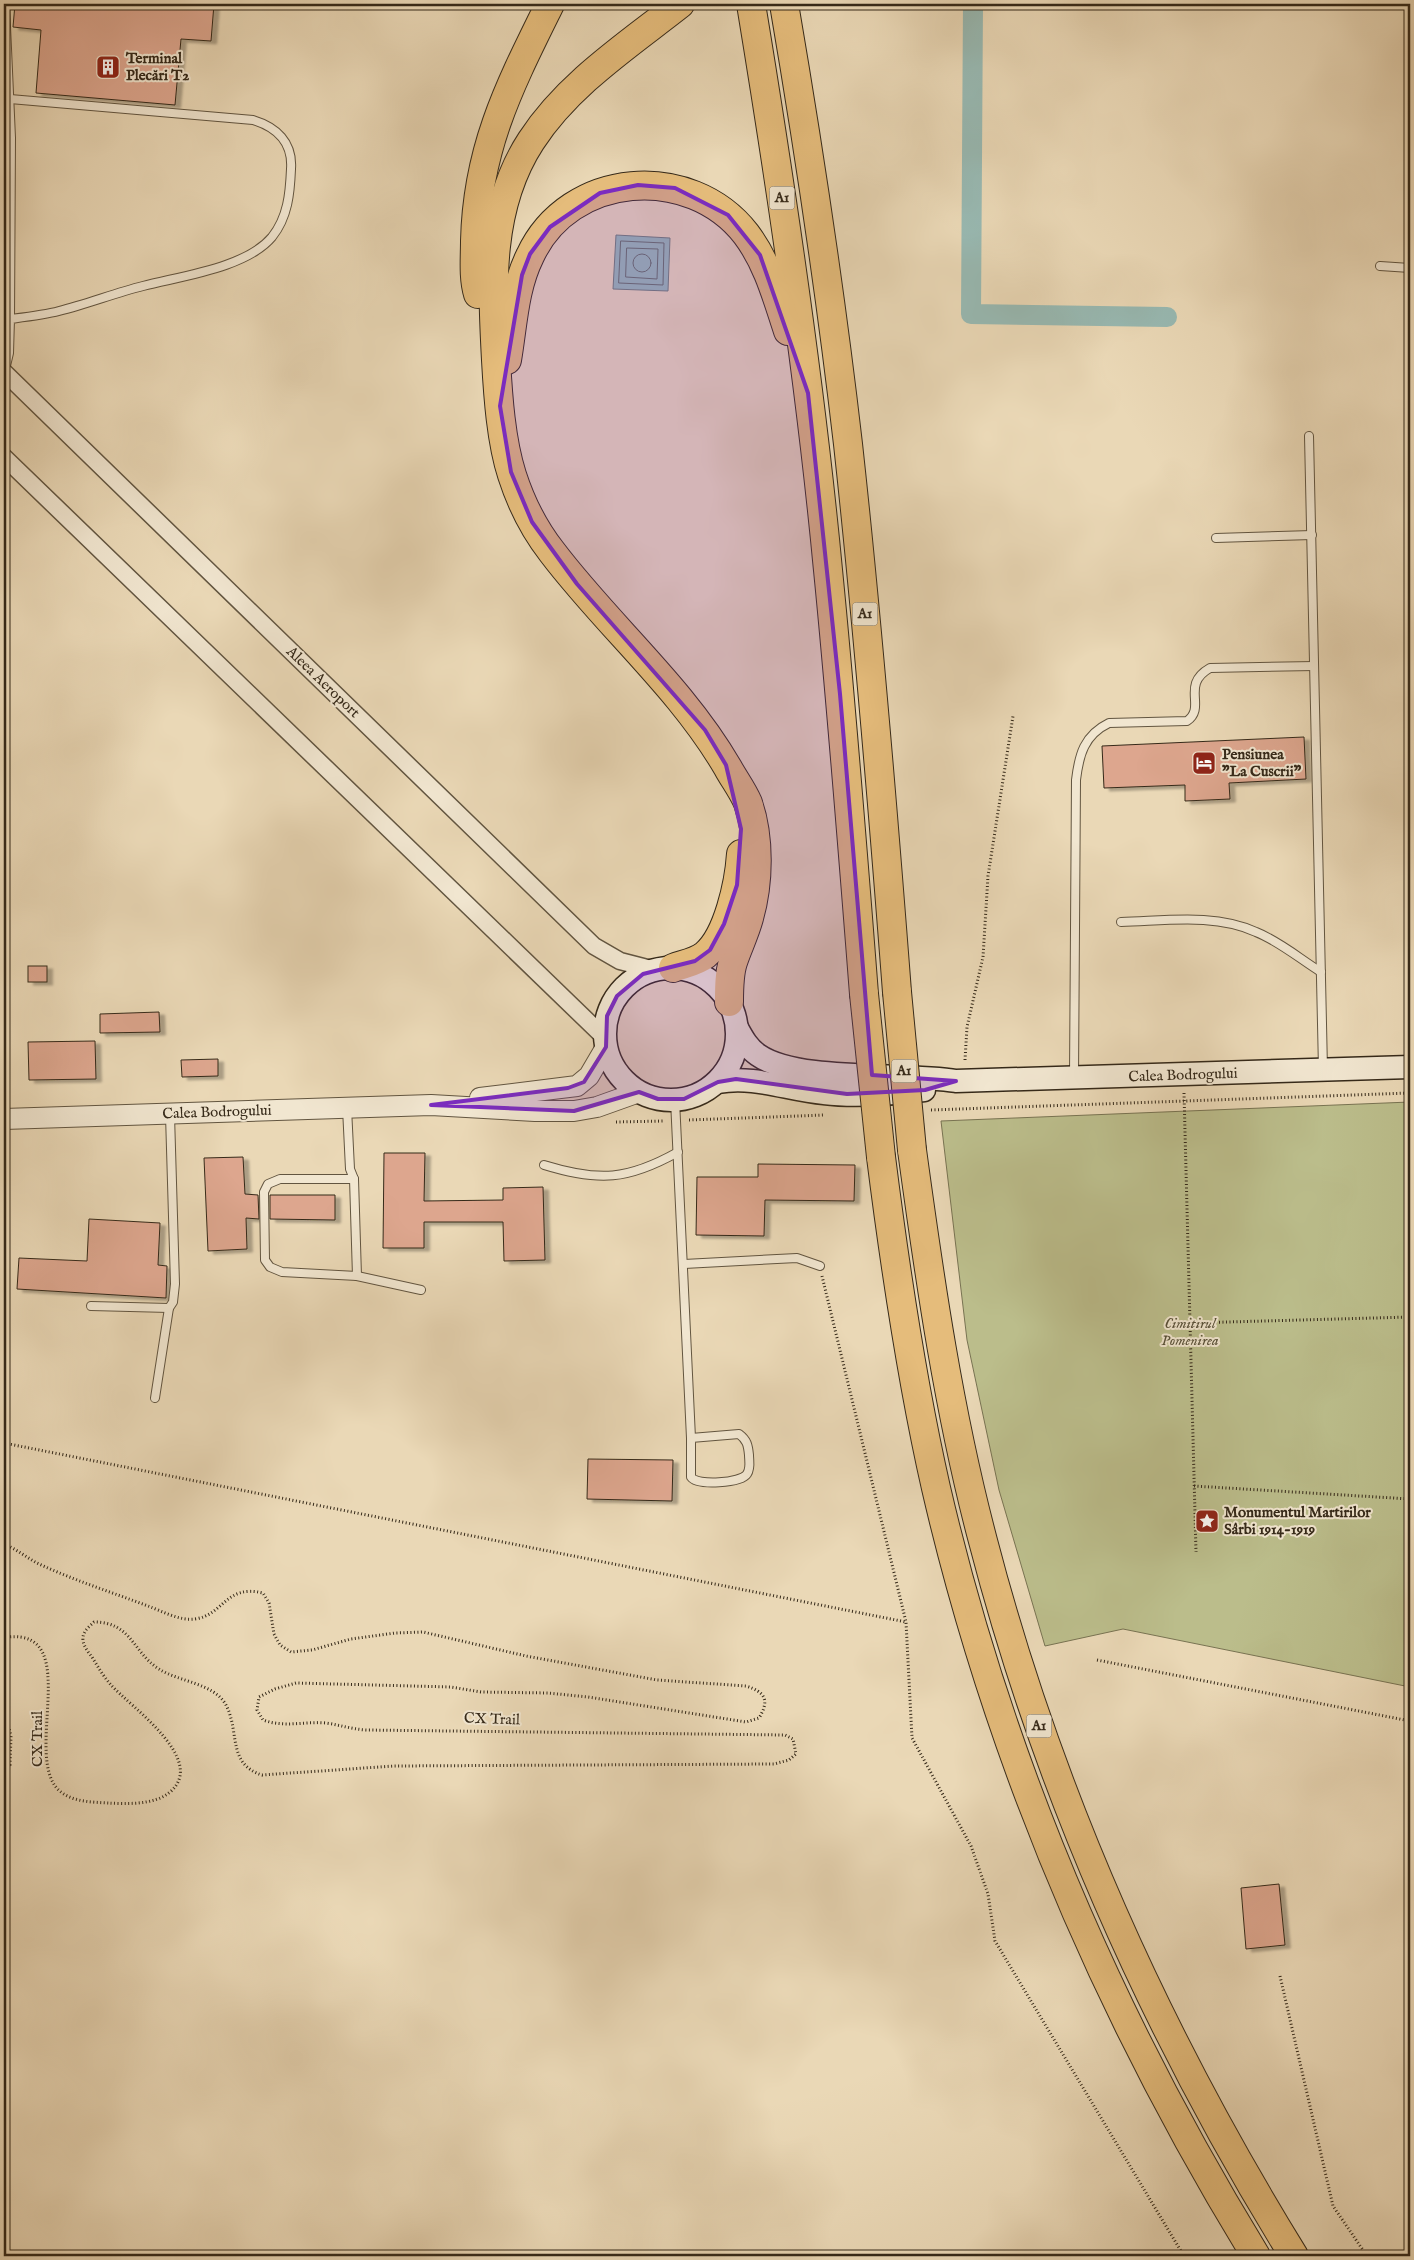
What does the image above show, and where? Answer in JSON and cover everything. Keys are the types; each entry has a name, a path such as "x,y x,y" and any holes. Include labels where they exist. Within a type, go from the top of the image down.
{"highway":[{"path":"496,356 476,289 476,215 479,186 489,142 505,99 550,4"},
{"path":"680,4 577,86 545,122 522,155 504,200 496,241 493,290 496,356 500,406 511,472 532,522 550,550 577,584 705,730 747,802 754,827 756,852 753,902 732,963 729,1002"},
{"name":"A1","path":"751,4 787,229 808,393 837,665 864,994 880,1157 903,1324 936,1488 966,1602 1006,1731 1065,1885 1134,2039 1202,2165 1256,2256"},
{"name":"A1","path":"784,4 821,237 848,444 874,694 897,992 912,1150 936,1319 969,1485 998,1596 1038,1723 1096,1876 1148,1993 1230,2150 1294,2256"},
{"path":"500,406 516,299 530,254 550,227 582,202 600,193 638,185 658,186 690,193 728,215 746,233 760,255 772,282 808,393"},
{"path":"664,969 695,961 710,950 724,924 737,885 740,868 741,829 726,765"}],"main road":[{"name":"Calea Bodrogului","path":"737,1028 737,1039 732,1060 718,1082 696,1096 675,1114 658,1099 639,1092 624,1082 616,1072 605,1042 607,1016 617,996 633,980 664,969 702,975 719,989 729,1002 737,1028 751,1050 760,1056 784,1065 843,1074 924,1076 960,1081 1410,1067"},
{"name":"Calea Bodrogului","path":"718,1082 742,1079 800,1091 847,1094 926,1090 960,1081"}],"street":[{"name":"Aleea Aeroport","path":"4,373 594,946 624,963 664,969"},
{"path":"4,457 605,1042"},
{"name":"Calea Bodrogului","path":"431,1105 576,1086 589,1076 605,1042"},
{"name":"Calea Bodrogului","path":"4,1119 431,1105 535,1111 574,1111 597,1107 639,1092"}],"lane":[{"path":"4,373 9,353 7,318 11,299 10,99 5,4"},
{"path":"7,318 58,312 141,286 219,266 256,251 272,237 283,220 290,194 291,163 287,146 280,133 268,124 252,120 10,99"},
{"path":"1380,266 1410,268"},
{"path":"1309,436 1323,1071"},
{"path":"1216,538 1312,535"},
{"path":"1074,1078 1076,780 1079,759 1084,744 1099,728 1109,723 1187,721 1195,711 1195,685 1197,678 1210,668 1314,666"},
{"path":"1121,922 1216,920 1236,924 1258,932 1321,972"},
{"path":"347,1107 350,1169 354,1179 356,1276"},
{"path":"155,1398 169,1308 174,1302 175,1284 170,1113"},
{"path":"675,1114 684,1264 691,1477 694,1481 702,1483 740,1480 746,1475 750,1467 748,1444 739,1434 690,1438"},
{"path":"544,1165 575,1174 605,1176 635,1172 678,1152"},
{"path":"354,1179 280,1179 268,1184 264,1192 265,1260 270,1267 282,1272 356,1276 422,1290"},
{"path":"684,1264 797,1258 820,1266"},
{"path":"91,1306 169,1308"}],"path":[{"path":"960,1081 966,1026 983,957 988,876 1012,716"},
{"path":"1184,1075 1196,1552"},
{"path":"921,1110 1410,1094"},
{"path":"636,1122 675,1114 832,1115"},
{"path":"820,1266 906,1622 912,1738 971,1846 988,1894 995,1941 1184,2256"},
{"path":"1191,1323 1410,1317"},
{"path":"4,1444 906,1622"},
{"path":"1194,1486 1410,1499"},
{"name":"CX Trail","path":"4,1544 36,1562 91,1586 176,1617 195,1619 212,1613 235,1594 249,1589 263,1592 269,1604 274,1634 280,1645 291,1652 312,1650 351,1639 395,1632 423,1632 526,1656 657,1680 746,1686 759,1690 765,1698 766,1707 759,1718 746,1722 588,1697 548,1693 481,1692 442,1686 296,1683 275,1688 259,1697 257,1710 263,1720 275,1724 328,1724 366,1730 785,1735 793,1740 796,1754 789,1760 774,1764 394,1766 262,1775 250,1771 237,1754 231,1718 225,1704 216,1695 158,1669 119,1628 108,1622 94,1622 86,1629 83,1637 86,1648 110,1684 172,1746 180,1763 180,1778 172,1791 159,1800 114,1803 73,1800 59,1791 49,1777 46,1763 49,1686 42,1652 32,1639 21,1635 8,1637 4,1644"},
{"path":"1097,1660 1410,1721"},
{"name":"CX Trail","path":"4,1708 11,1736 10,1765 4,1770"},
{"path":"1280,1976 1334,2206 1367,2256"}],"highlighted area":[{"path":"638,185 675,188 728,215 760,255 808,393 840,694 872,1075 956,1081 925,1090 847,1094 736,1079 718,1082 684,1099 658,1099 639,1092 574,1111 431,1105 568,1088 584,1082 606,1047 607,1016 617,996 643,974 695,961 710,950 724,924 737,885 741,829 726,765 705,730 577,584 532,522 511,472 500,406 522,275 530,254 550,227 600,193"}],"green space":[{"name":"Cimitirul Pomenirea","path":"1410,1102 1410,1687 1123,1629 1045,1646 999,1490 967,1340 941,1121"}],"water":[{"path":"616,235 670,238 668,291 613,289"}],"building":[{"name":"Terminal Plecări T2","path":"15,4 214,4 211,41 181,39 175,105 36,93 41,30 13,27"},
{"name":"Pensiunea \"La Cuscrii\"","path":"1304,737 1306,779 1229,783 1230,799 1185,801 1185,785 1104,788 1102,746"},
{"path":"28,966 47,966 47,982 28,982"},
{"path":"159,1012 160,1032 100,1033 100,1014"},
{"path":"95,1041 96,1079 29,1080 28,1042"},
{"path":"218,1059 218,1076 182,1077 181,1060"},
{"path":"384,1153 425,1153 424,1201 503,1200 503,1188 543,1187 545,1260 504,1261 503,1222 424,1222 424,1248 383,1248"},
{"path":"243,1157 245,1194 258,1195 259,1219 246,1218 247,1249 208,1251 204,1158"},
{"path":"758,1164 855,1165 854,1201 765,1200 764,1236 696,1235 697,1177 758,1177"},
{"path":"270,1195 335,1195 335,1220 270,1219"},
{"path":"89,1219 160,1223 158,1265 167,1266 166,1298 17,1289 19,1258 87,1261"},
{"path":"588,1459 673,1460 672,1501 587,1499"},
{"path":"1279,1884 1285,1945 1246,1949 1241,1888"}],"waterway":[{"path":"973,4 971,314 1167,317"}],"place":[{"name":"Terminal Plecări T2","path":"108,67"},
{"name":"Pensiunea \"La Cuscrii\"","path":"1204,763"},
{"name":"Monumentul Martirilor Sârbi 1914-1919","path":"1207,1521"}]}
